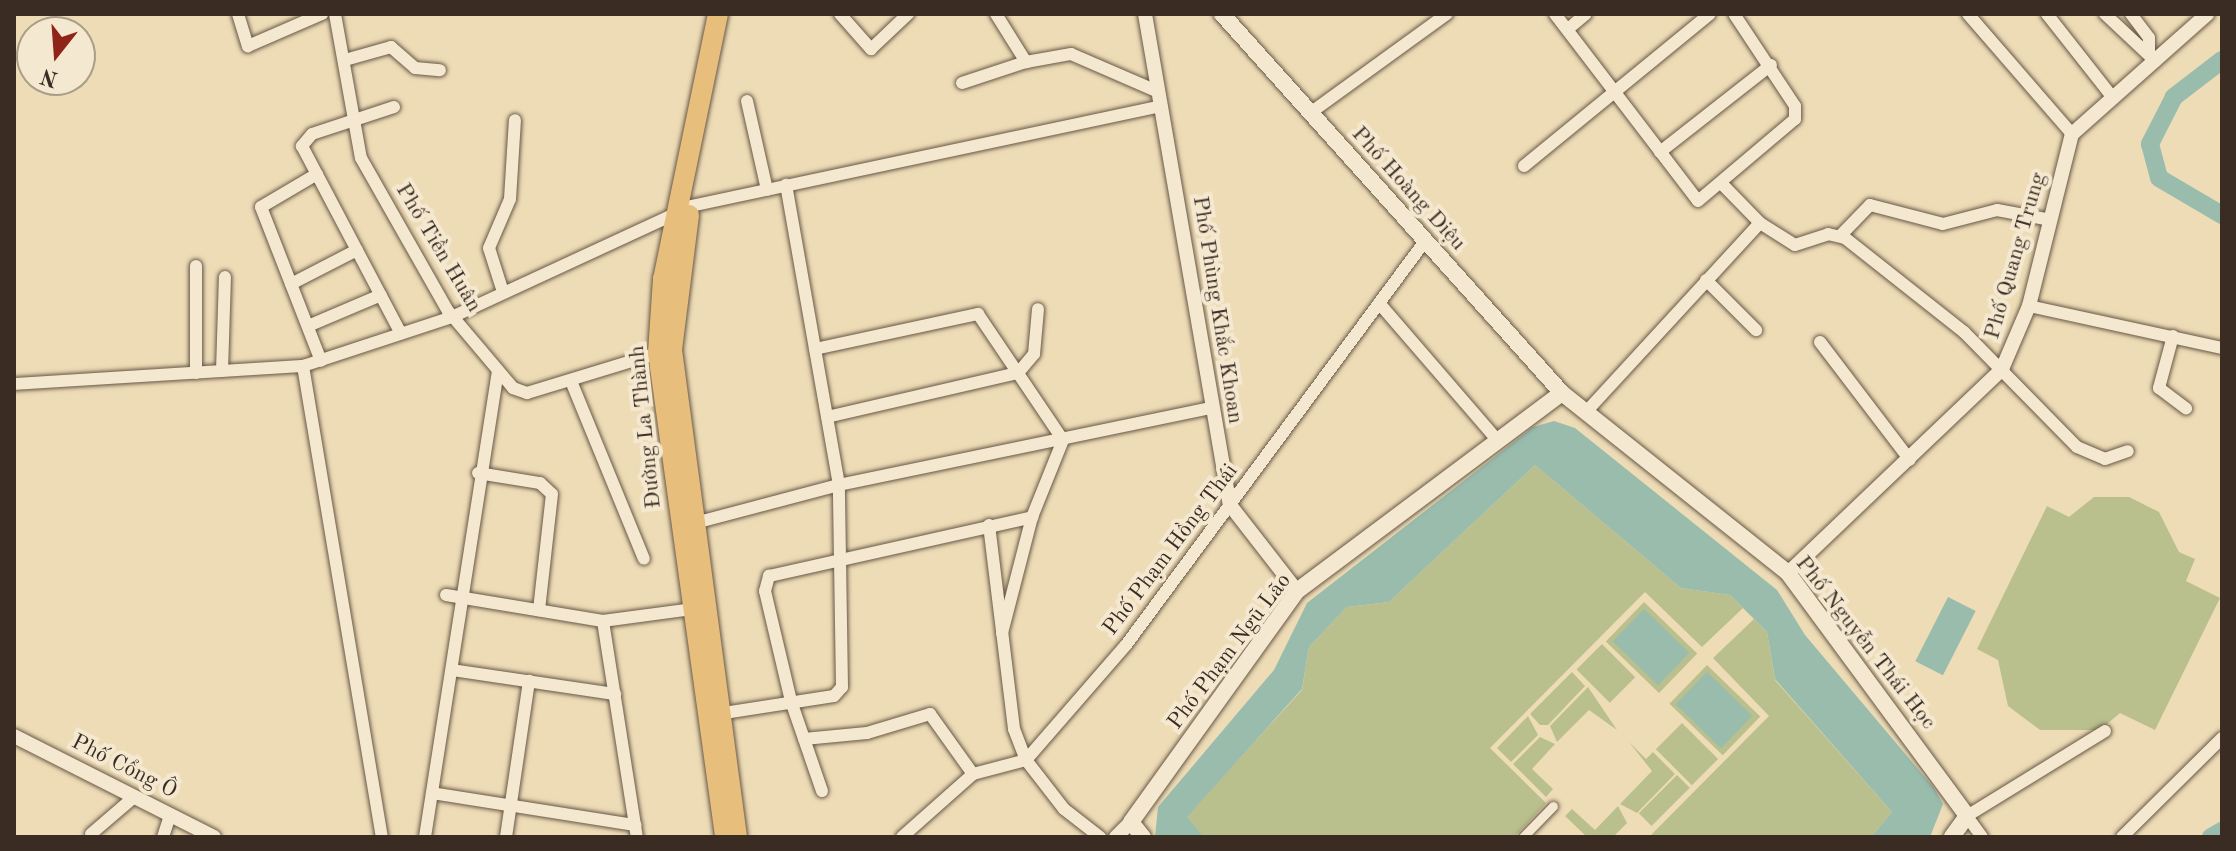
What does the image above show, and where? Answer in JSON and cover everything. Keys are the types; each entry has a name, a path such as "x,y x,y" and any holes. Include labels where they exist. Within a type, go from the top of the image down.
{"highway":[{"name":"Đường La Thành","path":"718,14 658,353 725,837"},
{"name":"Đường La Thành","path":"731,14 683,210 672,350 724,713 737,837"}],"main road":[{"name":"Phố Hoàng Diệu","path":"1222,14 1562,393"},
{"name":"Phố Nguyễn Thái Học","path":"1562,393 1788,573 1967,816"},
{"name":"Phố Phạm Ngũ Lão","path":"1131,822 1297,591 1562,393"},
{"path":"1952,837 1967,816"},
{"path":"1131,822 1143,837"}],"street":[{"path":"238,14 248,46 322,14"},
{"name":"Phố Tiền Huân","path":"335,14 345,60 351,124 365,166 452,317 498,371 520,392 571,381 658,353"},
{"path":"840,14 871,49 908,14"},
{"path":"996,14 1026,62"},
{"name":"Phố Phùng Khắc Khoan","path":"1145,14 1210,408 1230,505 1297,591"},
{"path":"1310,113 1447,14"},
{"path":"1555,14 1698,201 1722,184 1795,119 1771,65 1734,14"},
{"path":"1568,29 1586,14"},
{"path":"1524,166 1710,14"},
{"path":"1968,14 2072,134 2113,98 2152,56 2207,14"},
{"path":"2047,14 2113,98"},
{"path":"2105,14 2152,56"},
{"path":"2131,14 2149,38 2152,56"},
{"path":"345,60 391,47 419,70 440,70"},
{"path":"962,83 1026,62 1071,54 1160,99"},
{"path":"1660,152 1771,65"},
{"path":"14,384 303,366 452,317 683,210 1160,99"},
{"path":"747,101 767,190"},
{"path":"394,107 303,139 317,174 401,334"},
{"path":"503,292 489,248 510,199 515,120"},
{"name":"Phố Quang Trung","path":"1788,573 2002,369 2029,306 2072,134"},
{"path":"317,174 262,201 321,361"},
{"path":"1722,184 1760,223 1795,245 1840,236 1870,205 1943,224 1997,210 2051,220"},
{"path":"724,713 792,704 842,687 844,557 839,485 786,185"},
{"path":"1586,412 1760,223"},
{"path":"1840,236 2002,369 2086,454 2105,459 2128,451"},
{"name":"Phố Phạm Hồng Thái","path":"1026,760 1126,645 1425,241"},
{"path":"291,284 357,250"},
{"path":"196,266 196,373"},
{"path":"222,371 225,277"},
{"path":"1706,280 1756,330"},
{"path":"308,326 381,295"},
{"path":"1379,303 1498,441"},
{"path":"2029,306 2222,348"},
{"path":"827,417 1018,373 1034,354 1038,309"},
{"path":"815,349 978,314 1063,440"},
{"path":"2173,336 2159,388 2186,408"},
{"path":"1820,342 1910,460"},
{"path":"303,366 382,837"},
{"path":"425,837 452,670 478,473 498,371"},
{"path":"571,381 644,559"},
{"path":"695,523 839,485 1210,408"},
{"path":"1002,633 1032,517 1063,440"},
{"path":"478,473 540,483 552,494 539,610"},
{"path":"822,791 792,704 766,583 779,572 1032,517"},
{"path":"989,525 1014,729 1026,760 1064,809 1100,837"},
{"path":"446,595 603,621 693,609"},
{"path":"432,793 511,805 636,831 603,621"},
{"path":"452,670 615,694"},
{"path":"506,837 529,681"},
{"path":"804,739 867,733 930,714 973,774"},
{"path":"1982,837 1967,816 2105,731"},
{"name":"Phố Cổng Ô","path":"14,736 214,837"},
{"path":"2122,837 2222,738"},
{"path":"902,837 973,774 1026,760"},
{"path":"91,834 134,797"},
{"path":"1523,837 1553,806"},
{"path":"163,837 170,815"},
{"path":"1116,837 1131,822"}],"green space":[{"path":"1535,465 1681,588 1730,595 1743,608 1702,647 1645,592 1490,748 1546,803 1514,837 1204,837 1186,817 1302,690 1309,647 1347,607 1389,602"},
{"path":"2094,497 2129,497 2159,512 2179,552 2195,559 2186,581 2220,598 2155,730 2120,713 2100,730 2040,730 2008,706 1998,660 1977,649 2047,506 2069,517"},
{"path":"1644,602 1697,653 1659,693 1606,642"},
{"path":"1754,619 1767,632 1775,680 1892,812 1871,837 1649,837 1769,716 1713,658"},
{"path":"1602,644 1635,677 1610,703 1577,669"},
{"path":"1707,665 1760,716 1723,755 1669,704"},
{"path":"1572,672 1585,686 1548,725 1540,725 1530,714"},
{"path":"1588,687 1617,730 1589,710 1557,742 1550,726"},
{"path":"1528,716 1538,735 1511,762 1497,748"},
{"path":"1682,723 1718,759 1692,785 1656,749"},
{"path":"1540,737 1555,744 1532,769 1553,789 1546,797 1513,764"},
{"path":"1629,742 1646,759 1653,752 1675,774 1637,813 1620,804 1652,771"},
{"path":"1677,775 1690,788 1652,826 1639,813"},
{"path":"1618,806 1627,823 1613,837 1587,837 1565,816 1572,809 1595,830"}],"shaded area":[{"path":"1554,421 1575,428 1777,590 1805,635 1934,788 1943,804 1930,837 1871,837 1892,812 1775,679 1767,632 1730,595 1681,588 1535,465 1389,602 1347,607 1309,647 1302,689 1187,817 1204,837 1155,837 1158,807 1274,670 1307,603 1533,427"},
{"path":"1948,597 1976,611 1943,675 1915,661"},
{"path":"1644,609 1689,653 1658,685 1613,641"},
{"path":"1707,672 1752,716 1721,748 1676,704"}],"waterway":[{"path":"2222,60 2174,97 2150,144 2159,178 2222,215"},
{"path":"2211,837 2222,831"}]}
